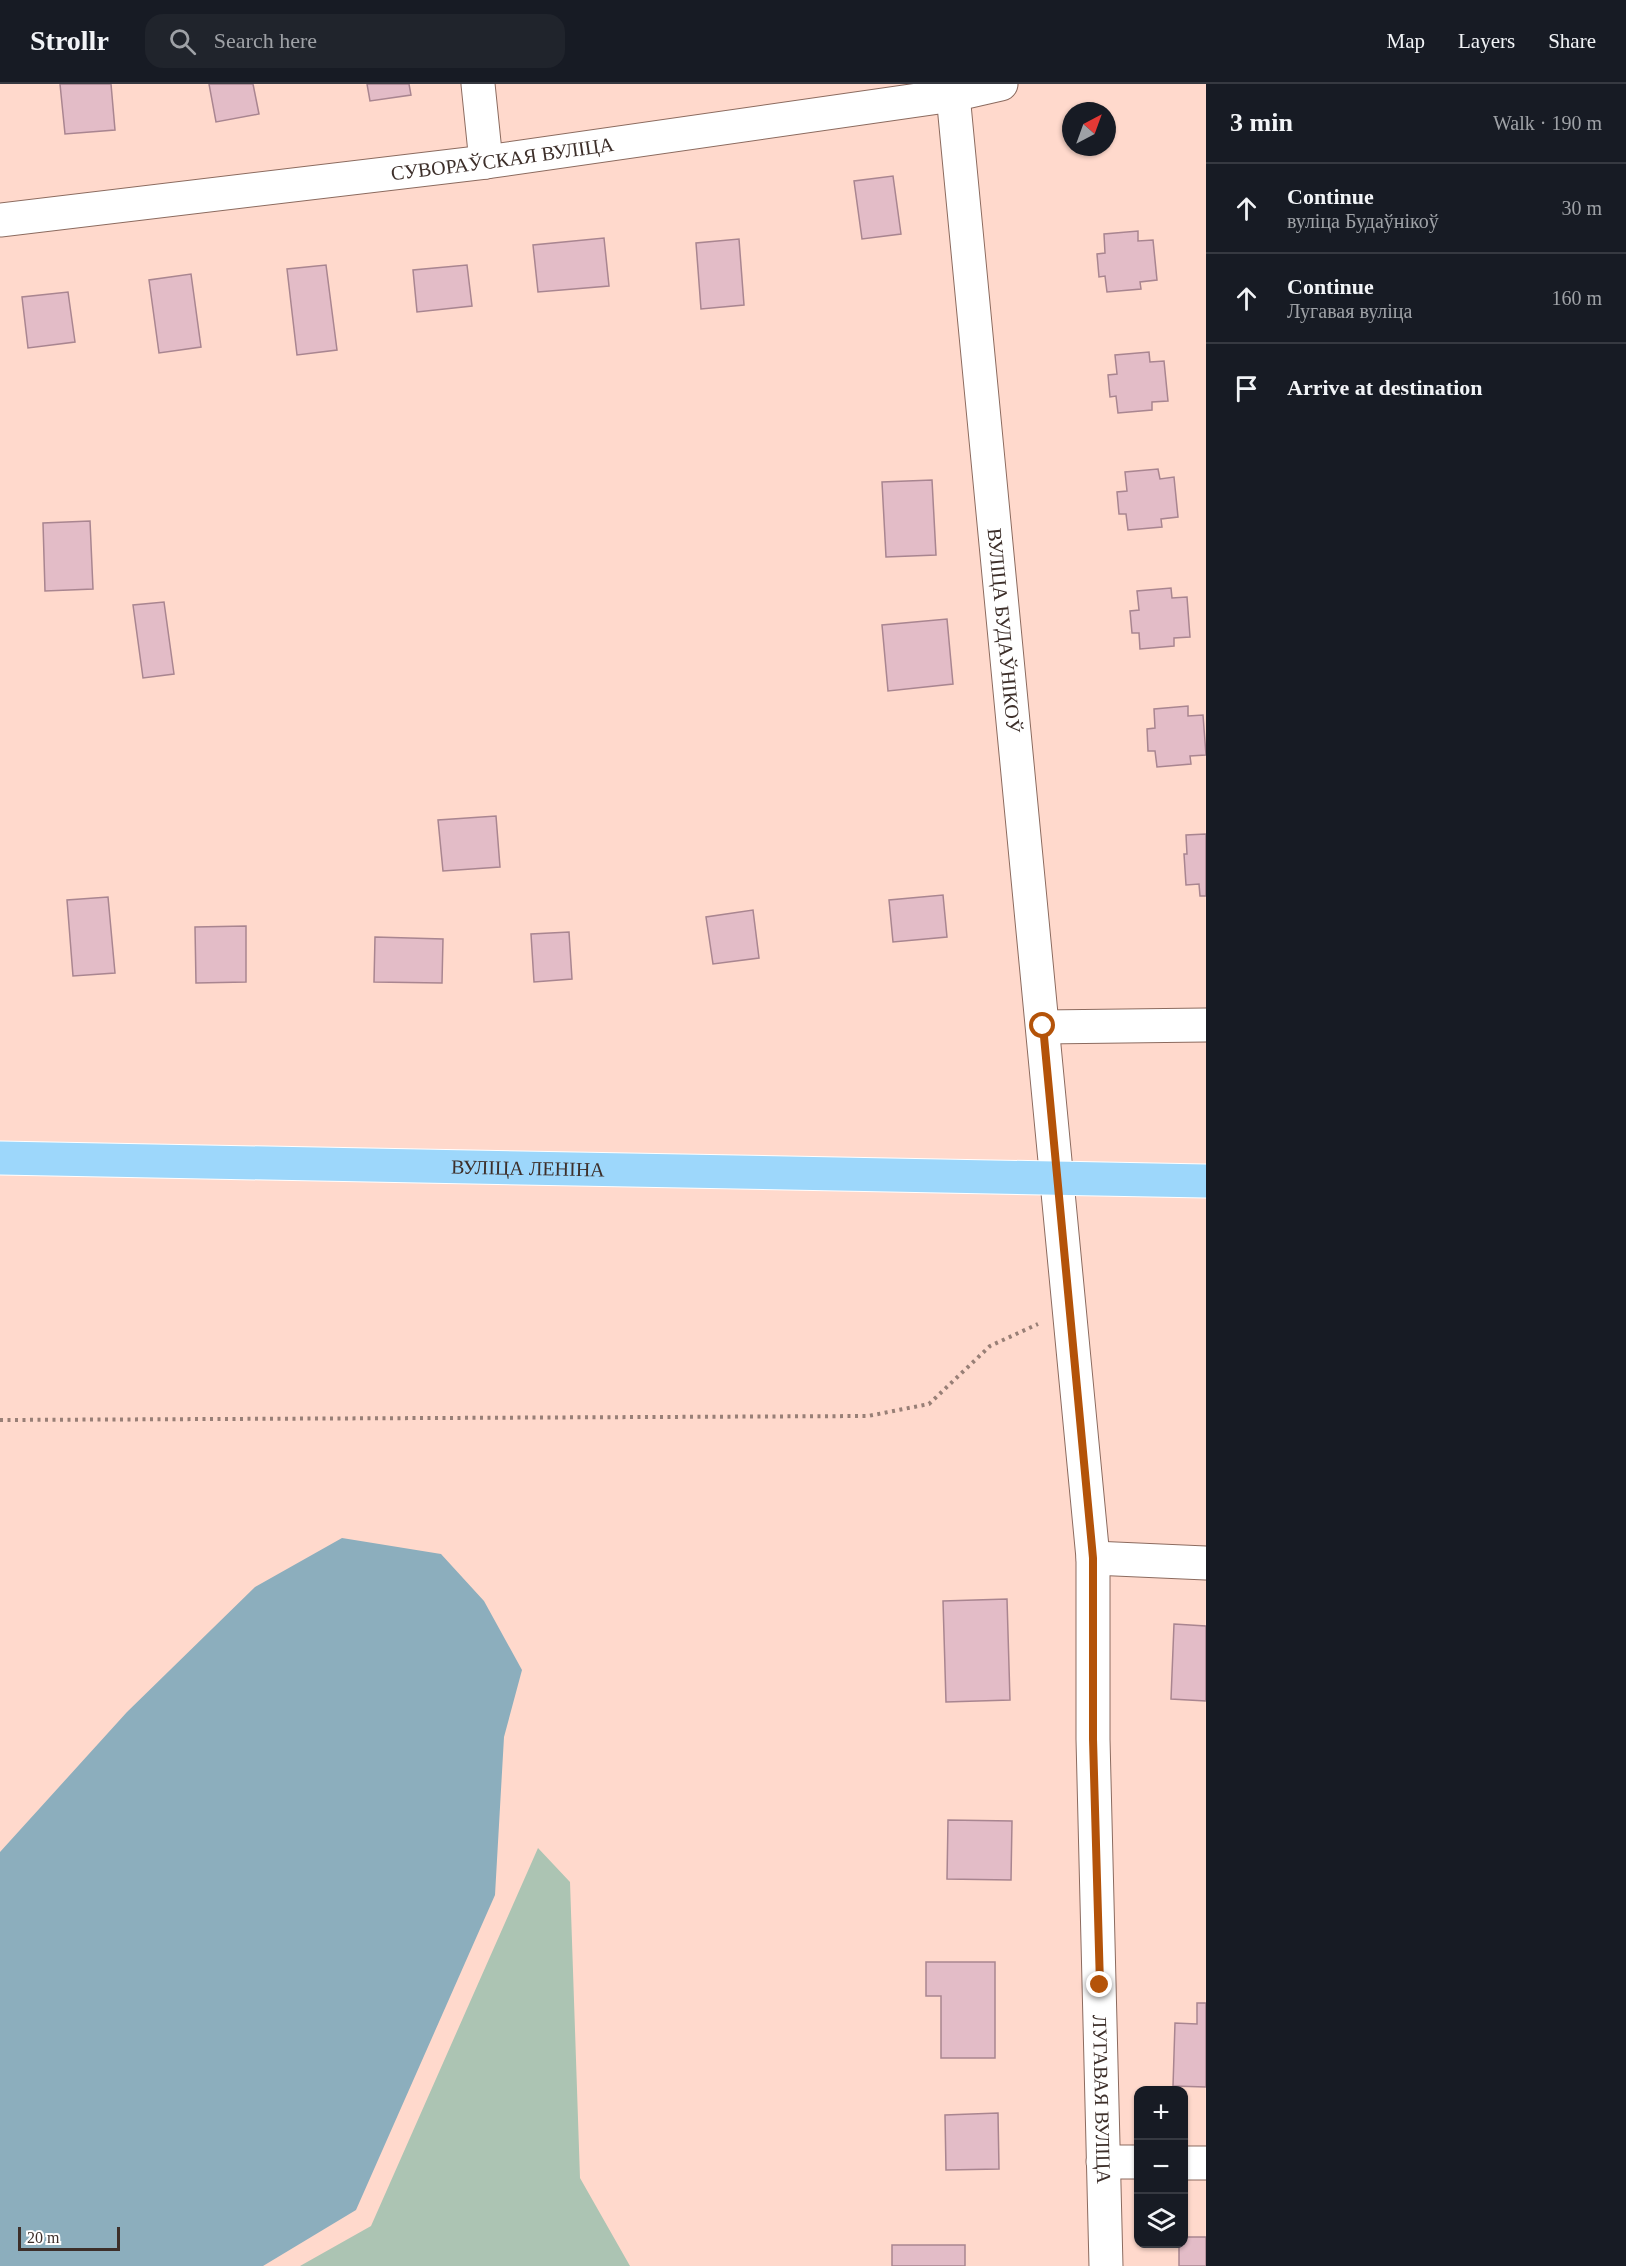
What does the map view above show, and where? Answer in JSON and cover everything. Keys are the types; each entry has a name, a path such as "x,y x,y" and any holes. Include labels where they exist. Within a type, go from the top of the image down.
{"main road":[{"name":"ВУЛІЦА ЛЕНІНА","path":"0,1158 1206,1181"}],"street":[{"path":"478,84 486,162"},
{"name":"СУВОРАЎСКАЯ ВУЛІЦА","path":"0,220 486,162 953,89 1001,84"},
{"name":"ВУЛІЦА БУДАЎНІКОЎ","path":"953,89 1057,1178"},
{"path":"1043,1026 1206,1025"},
{"name":"ЛУГАВАЯ ВУЛІЦА","path":"1057,1178 1093,1558 1093,1739 1106,2266"},
{"path":"1093,1558 1206,1563"},
{"path":"1103,2162 1134,2162"},
{"path":"1188,2163 1206,2163"}],"path":[{"path":"0,1420 868,1416 929,1404 990,1346 1070,1309"}],"green space":[{"path":"538,1848 570,1882 580,2178 630,2266 300,2266 371,2226"}],"water":[{"path":"342,1538 441,1554 484,1601 522,1670 504,1737 495,1895 356,2210 263,2266 0,2266 0,1852 127,1712 255,1587"}],"building":[{"path":"60,84 111,84 115,130 65,134"},
{"path":"209,84 253,84 259,114 216,122"},
{"path":"367,84 409,84 411,95 370,101"},
{"path":"893,176 901,234 862,239 854,181"},
{"path":"1138,231 1138,241 1153,240 1157,280 1140,282 1141,289 1107,292 1105,276 1099,277 1097,254 1105,253 1104,234"},
{"path":"604,238 609,286 538,292 533,245"},
{"path":"739,239 744,305 701,309 696,243"},
{"path":"326,265 337,350 297,355 287,269"},
{"path":"467,265 472,306 417,312 413,270"},
{"path":"191,274 201,347 159,353 149,280"},
{"path":"68,292 75,342 28,348 22,297"},
{"path":"1149,352 1150,362 1164,361 1168,401 1152,402 1152,410 1118,413 1116,396 1110,397 1108,375 1117,374 1115,355"},
{"path":"1158,469 1160,479 1174,477 1178,517 1161,519 1162,527 1128,530 1126,514 1119,514 1117,492 1127,491 1125,472"},
{"path":"932,480 936,555 886,557 882,482"},
{"path":"90,521 93,589 45,591 43,523"},
{"path":"1171,588 1172,598 1187,597 1190,637 1174,638 1174,646 1140,649 1139,633 1132,633 1130,611 1139,610 1137,591"},
{"path":"164,602 174,674 143,678 133,605"},
{"path":"947,619 953,684 888,691 882,625"},
{"path":"1188,706 1188,716 1203,715 1206,755 1190,756 1191,764 1157,767 1155,751 1148,751 1147,729 1155,728 1154,709"},
{"path":"496,816 500,867 443,871 438,820"},
{"path":"1206,834 1206,896 1200,896 1199,884 1186,885 1184,854 1187,854 1186,835"},
{"path":"943,895 947,937 893,942 889,900"},
{"path":"108,897 115,973 73,976 67,900"},
{"path":"753,910 759,958 713,964 706,917"},
{"path":"246,926 246,982 196,983 195,927"},
{"path":"569,932 572,979 534,982 531,934"},
{"path":"375,937 443,939 442,983 374,982"},
{"path":"1007,1599 1010,1700 946,1702 943,1601"},
{"path":"1174,1624 1206,1626 1206,1701 1171,1699"},
{"path":"948,1820 1012,1821 1011,1880 947,1879"},
{"path":"926,1962 995,1962 995,2058 941,2058 941,1996 926,1996"},
{"path":"1197,2003 1206,2003 1206,2087 1173,2086 1175,2023 1197,2024"},
{"path":"998,2113 999,2169 946,2170 945,2115"},
{"path":"1188,2237 1206,2237 1206,2266 1179,2266 1179,2248 1188,2248"},
{"path":"892,2245 965,2245 965,2266 892,2266"}],"route":[{"path":"1043,1026 1093,1558 1093,1739 1100,1985"}]}
